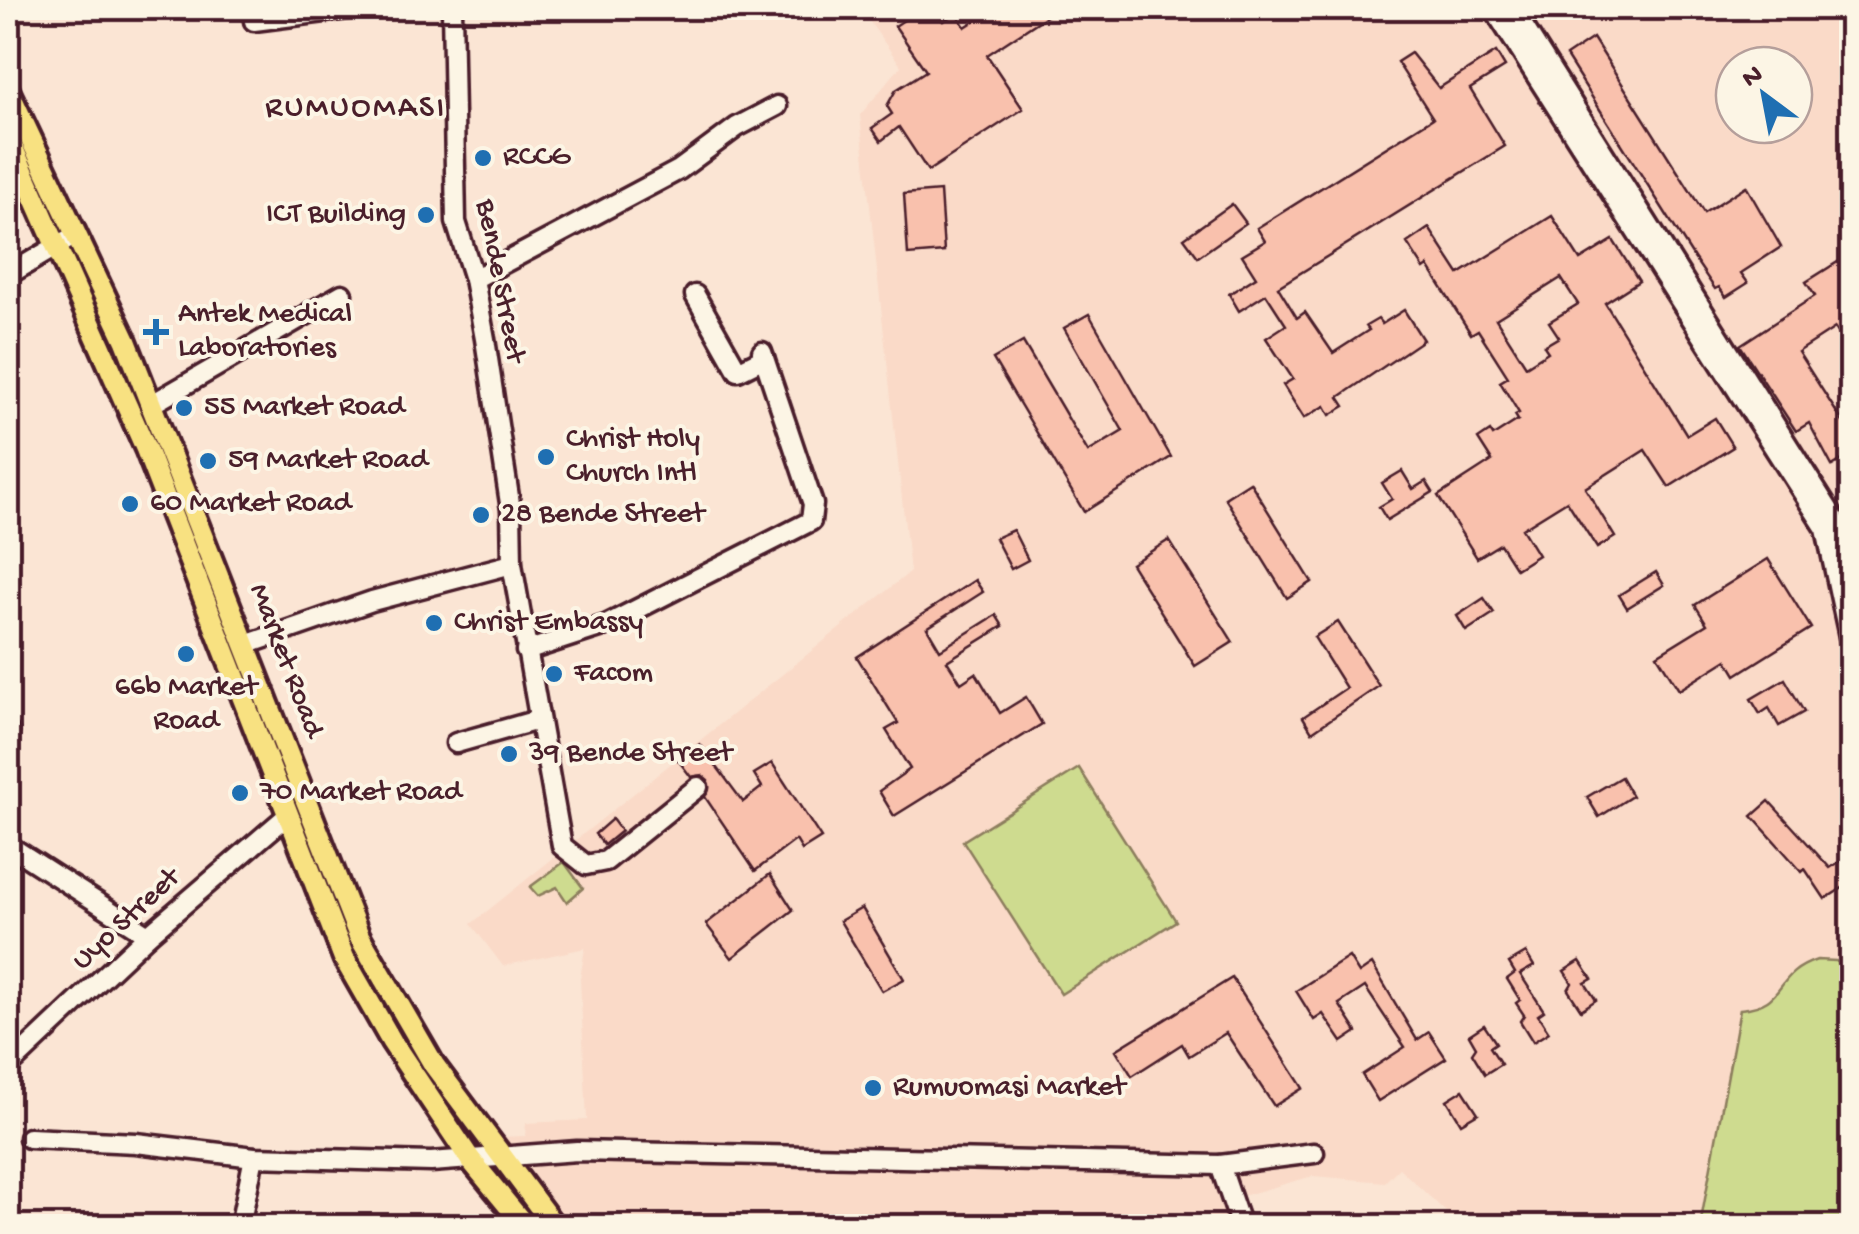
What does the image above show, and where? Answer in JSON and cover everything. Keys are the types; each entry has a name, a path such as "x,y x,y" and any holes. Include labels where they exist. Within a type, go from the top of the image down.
{"main road":[{"name":"Market Road","path":"8,90 78,234 152,404 248,644 338,887 381,980 434,1065 554,1226"},
{"name":"Market Road","path":"8,137 139,433 321,905 368,1003 470,1159 525,1226"}],"street":[{"path":"254,20 356,8"},
{"name":"Bende Street","path":"452,8 453,199 474,279 510,510 512,564 562,846 586,865 606,861 698,786"},
{"path":"1493,8 1826,529 1852,651"},
{"path":"1512,8 1838,523 1852,574"},
{"path":"474,279 680,170 737,128 777,106"},
{"path":"8,275 78,234"},
{"path":"152,404 342,294"},
{"path":"526,651 606,625 811,520 813,504 763,355 738,371 694,295"},
{"path":"248,644 372,601 512,564"},
{"path":"456,743 538,720"},
{"name":"Uyo Street","path":"8,1067 148,934 287,816"},
{"path":"8,845 148,934"},
{"path":"29,1138 136,1143 254,1157 470,1159 578,1151 1220,1165 1314,1153"},
{"path":"240,1226 254,1157"},
{"path":"1220,1165 1241,1226"}],"shaded area":[{"path":"860,8 1851,8 1851,1226 1461,1226 1399,1168 1385,1182 1313,1176 1239,1197 1246,1218 1231,1226 568,1226 499,1137 525,1136 526,1123 587,1120 580,979 585,948 503,966 471,924 910,572 860,115 901,66"}],"green space":[{"path":"1079,768 1176,921 1061,994 963,841"},
{"path":"564,862 583,888 567,902 557,887 538,896 530,887"},
{"path":"1817,960 1836,961 1851,972 1851,1226 1700,1226 1740,1009 1766,1002 1792,973"}],"building":[{"path":"896,8 933,8 943,21 956,13 965,27 995,8 1059,8 987,55 1023,109 928,171 899,127 881,141 872,128 892,114 887,106 896,90 926,71 895,26 904,20"},
{"path":"1593,38 1704,213 1746,186 1781,247 1741,273 1748,283 1726,297 1719,287 1715,289 1694,258 1566,56"},
{"path":"1496,52 1505,67 1470,89 1505,146 1278,287 1297,318 1305,312 1333,353 1369,330 1366,326 1378,319 1382,324 1404,310 1423,340 1339,397 1345,406 1330,415 1325,406 1304,418 1283,385 1293,379 1266,338 1286,325 1266,294 1239,311 1229,294 1256,277 1242,255 1265,241 1257,228 1433,118 1397,62 1411,53 1439,88"},
{"path":"940,191 944,252 908,255 904,194"},
{"path":"1232,204 1246,223 1198,257 1184,238"},
{"path":"1552,216 1580,260 1613,240 1639,281 1605,303 1687,435 1715,418 1733,447 1669,487 1645,450 1585,488 1615,537 1597,548 1567,501 1522,529 1538,555 1516,569 1500,544 1477,558 1438,496 1492,461 1478,439 1490,431 1493,436 1518,420 1515,415 1519,413 1500,382 1508,377 1478,330 1471,334 1428,266 1424,269 1407,243 1429,228 1459,274","holes":["1561,278 1578,304 1549,322 1559,337 1544,346 1548,352 1526,366 1496,319"]},
{"path":"1852,253 1852,354 1835,328 1798,352 1846,427 1852,423 1852,454 1832,466 1809,423 1796,431 1740,345 1815,296 1806,282"},
{"path":"1089,314 1171,457 1084,512 993,359 1023,342 1088,452 1123,431 1064,328"},
{"path":"1402,471 1413,489 1426,481 1433,492 1387,520 1379,507 1392,499 1382,483"},
{"path":"1250,482 1312,582 1287,598 1225,498"},
{"path":"1013,530 1028,560 1011,569 995,538"},
{"path":"1169,540 1233,642 1195,666 1131,564"},
{"path":"1768,559 1811,628 1736,675 1727,660 1679,690 1657,655 1707,624 1695,605"},
{"path":"1656,572 1664,585 1627,608 1619,595"},
{"path":"975,580 983,592 927,628 940,650 996,615 1003,626 947,661 961,683 976,673 1000,713 1026,697 1042,724 894,816 879,791 910,769 886,730 898,723 857,657"},
{"path":"1484,598 1494,613 1466,631 1457,616"},
{"path":"1338,622 1379,686 1312,732 1303,717 1346,688 1314,637"},
{"path":"1785,679 1804,712 1779,726 1769,708 1760,714 1751,699"},
{"path":"700,744 743,802 762,787 754,774 772,763 821,838 802,850 796,840 755,871 705,797 708,780 702,775 691,777 678,760"},
{"path":"1621,777 1632,796 1599,817 1587,797"},
{"path":"1769,801 1830,868 1852,854 1852,882 1825,899 1805,869 1802,872 1752,816"},
{"path":"612,819 621,831 604,845 595,834"},
{"path":"770,874 793,910 732,958 706,924"},
{"path":"862,908 904,979 882,991 840,921"},
{"path":"1526,953 1534,966 1520,974 1544,1011 1538,1015 1549,1032 1533,1042 1520,1021 1524,1015 1516,1003 1520,1000 1507,979 1515,973 1509,963"},
{"path":"1349,957 1359,973 1372,964 1417,1040 1429,1032 1446,1058 1378,1101 1362,1075 1405,1047 1365,987 1339,1004 1357,1032 1342,1042 1323,1014 1314,1020 1296,991"},
{"path":"1580,961 1592,979 1585,983 1596,1000 1581,1010 1568,990 1572,983 1564,971"},
{"path":"1232,978 1303,1088 1274,1106 1226,1033 1189,1056 1182,1044 1132,1076 1116,1050"},
{"path":"1484,1025 1496,1043 1490,1047 1501,1064 1485,1074 1472,1053 1476,1047 1469,1035"},
{"path":"1463,1090 1478,1113 1461,1123 1447,1100"}],"place":[{"name":"RCCG","path":"483,158"},
{"name":"ICT Building","path":"426,215"},
{"name":"Antek Medical Laboratories","path":"156,332"},
{"name":"55 Market Road","path":"184,408"},
{"name":"Christ Holy Church Intl","path":"546,457"},
{"name":"59 Market Road","path":"208,461"},
{"name":"60 Market Road","path":"130,504"},
{"name":"28 Bende Street","path":"481,515"},
{"name":"Christ Embassy","path":"434,623"},
{"name":"66b Market Road","path":"186,654"},
{"name":"Facom","path":"554,674"},
{"name":"39 Bende Street","path":"509,754"},
{"name":"70 Market Road","path":"240,793"},
{"name":"Rumuomasi Market","path":"873,1088"}],"district":[{"name":"RUMUOMASI","path":"356,109"}]}
